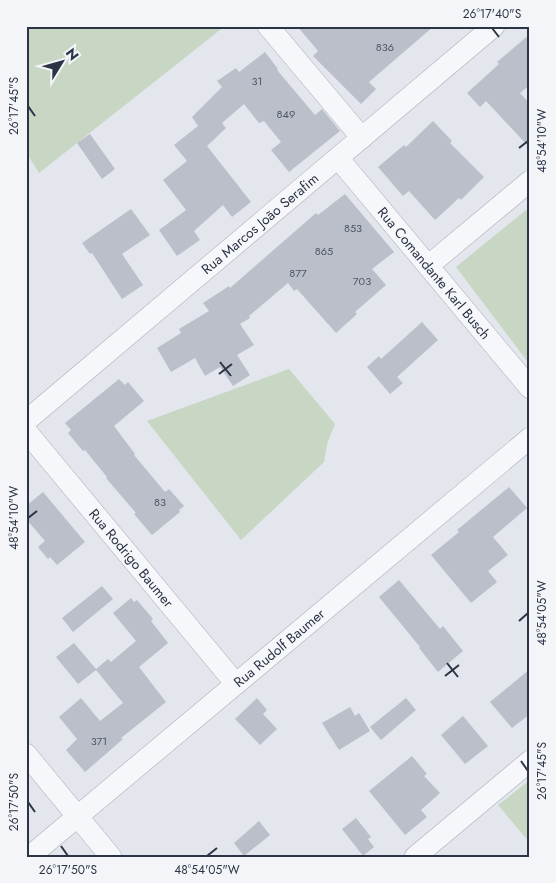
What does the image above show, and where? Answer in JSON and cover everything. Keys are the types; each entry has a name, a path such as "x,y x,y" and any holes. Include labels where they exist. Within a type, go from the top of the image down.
{"street":[{"path":"268,26 362,138"},
{"name":"Rua Marcos João Serafim","path":"26,421 494,26"},
{"name":"Rua Comandante Karl Busch","path":"338,158 530,388"},
{"path":"428,266 530,181"},
{"name":"Rua Rodrigo Baumer","path":"26,431 236,684"},
{"name":"Rua Rudolf Baumer","path":"29,857 530,438"},
{"path":"26,754 111,857"},
{"path":"415,857 530,761"}],"green space":[{"path":"26,26 225,26 39,173 26,152"},
{"path":"526,210 530,216 530,365 456,267"},
{"path":"289,369 335,424 327,444 324,462 241,540 147,421"},
{"path":"530,780 530,843 498,805"}],"building":[{"path":"297,26 434,26 369,82 376,89 361,104 313,56 318,51"},
{"path":"530,34 530,85 520,93 530,104 530,148 486,101 480,107 467,93 499,64 497,62"},
{"path":"265,52 277,70 315,115 322,109 340,131 289,172 271,150 281,142 264,121 259,123 244,104 222,123 226,128 207,146 251,202 232,217 223,205 194,231 200,240 177,256 159,230 186,210 163,180 187,161 174,145 198,126 192,117 222,87 217,81 236,68 239,72"},
{"path":"433,121 452,141 450,143 484,177 461,200 459,198 435,220 409,191 403,196 378,167 404,145 406,147"},
{"path":"90,134 115,169 102,179 77,143"},
{"path":"345,194 394,252 372,269 386,285 355,312 357,314 336,333 297,289 294,291 288,283 249,316 250,318 240,324 254,345 237,355 250,375 233,386 220,367 205,376 195,358 171,372 157,348 181,333 179,329 209,311 203,303 229,286 230,288 316,213 318,215"},
{"path":"131,209 150,235 122,254 143,285 122,299 92,253 90,254 82,243"},
{"path":"422,322 438,340 397,377 403,383 390,394 367,367 379,356 381,359"},
{"path":"119,379 125,385 128,382 144,401 114,426 134,455 165,492 169,489 184,506 179,510 180,512 152,535 85,450 83,451 68,433 71,430 65,423"},
{"path":"509,487 527,508 493,537 508,555 488,571 497,582 471,603 431,555 459,532 457,530"},
{"path":"43,492 85,542 57,565 50,557 48,559 38,547 45,541 26,519 26,506"},
{"path":"399,580 440,629 443,626 463,651 438,672 379,597"},
{"path":"102,586 113,599 73,632 62,618"},
{"path":"131,598 134,602 137,600 153,619 151,621 168,643 139,667 166,702 121,738 123,739 85,772 66,750 77,739 59,717 81,698 100,721 123,703 96,670 78,684 56,657 74,643 96,669 108,659 111,662 136,641 113,613"},
{"path":"530,669 530,714 512,728 490,702"},
{"path":"257,698 267,710 263,714 277,729 260,745 235,719"},
{"path":"406,698 416,710 381,740 370,727"},
{"path":"350,707 355,716 359,713 370,731 339,750 322,723"},
{"path":"463,716 488,746 465,764 441,735"},
{"path":"412,756 427,774 424,776 440,793 421,810 427,817 405,835 369,791"},
{"path":"356,818 371,837 368,839 374,847 363,856 342,829"},
{"path":"259,821 270,835 244,856 234,843"}]}
